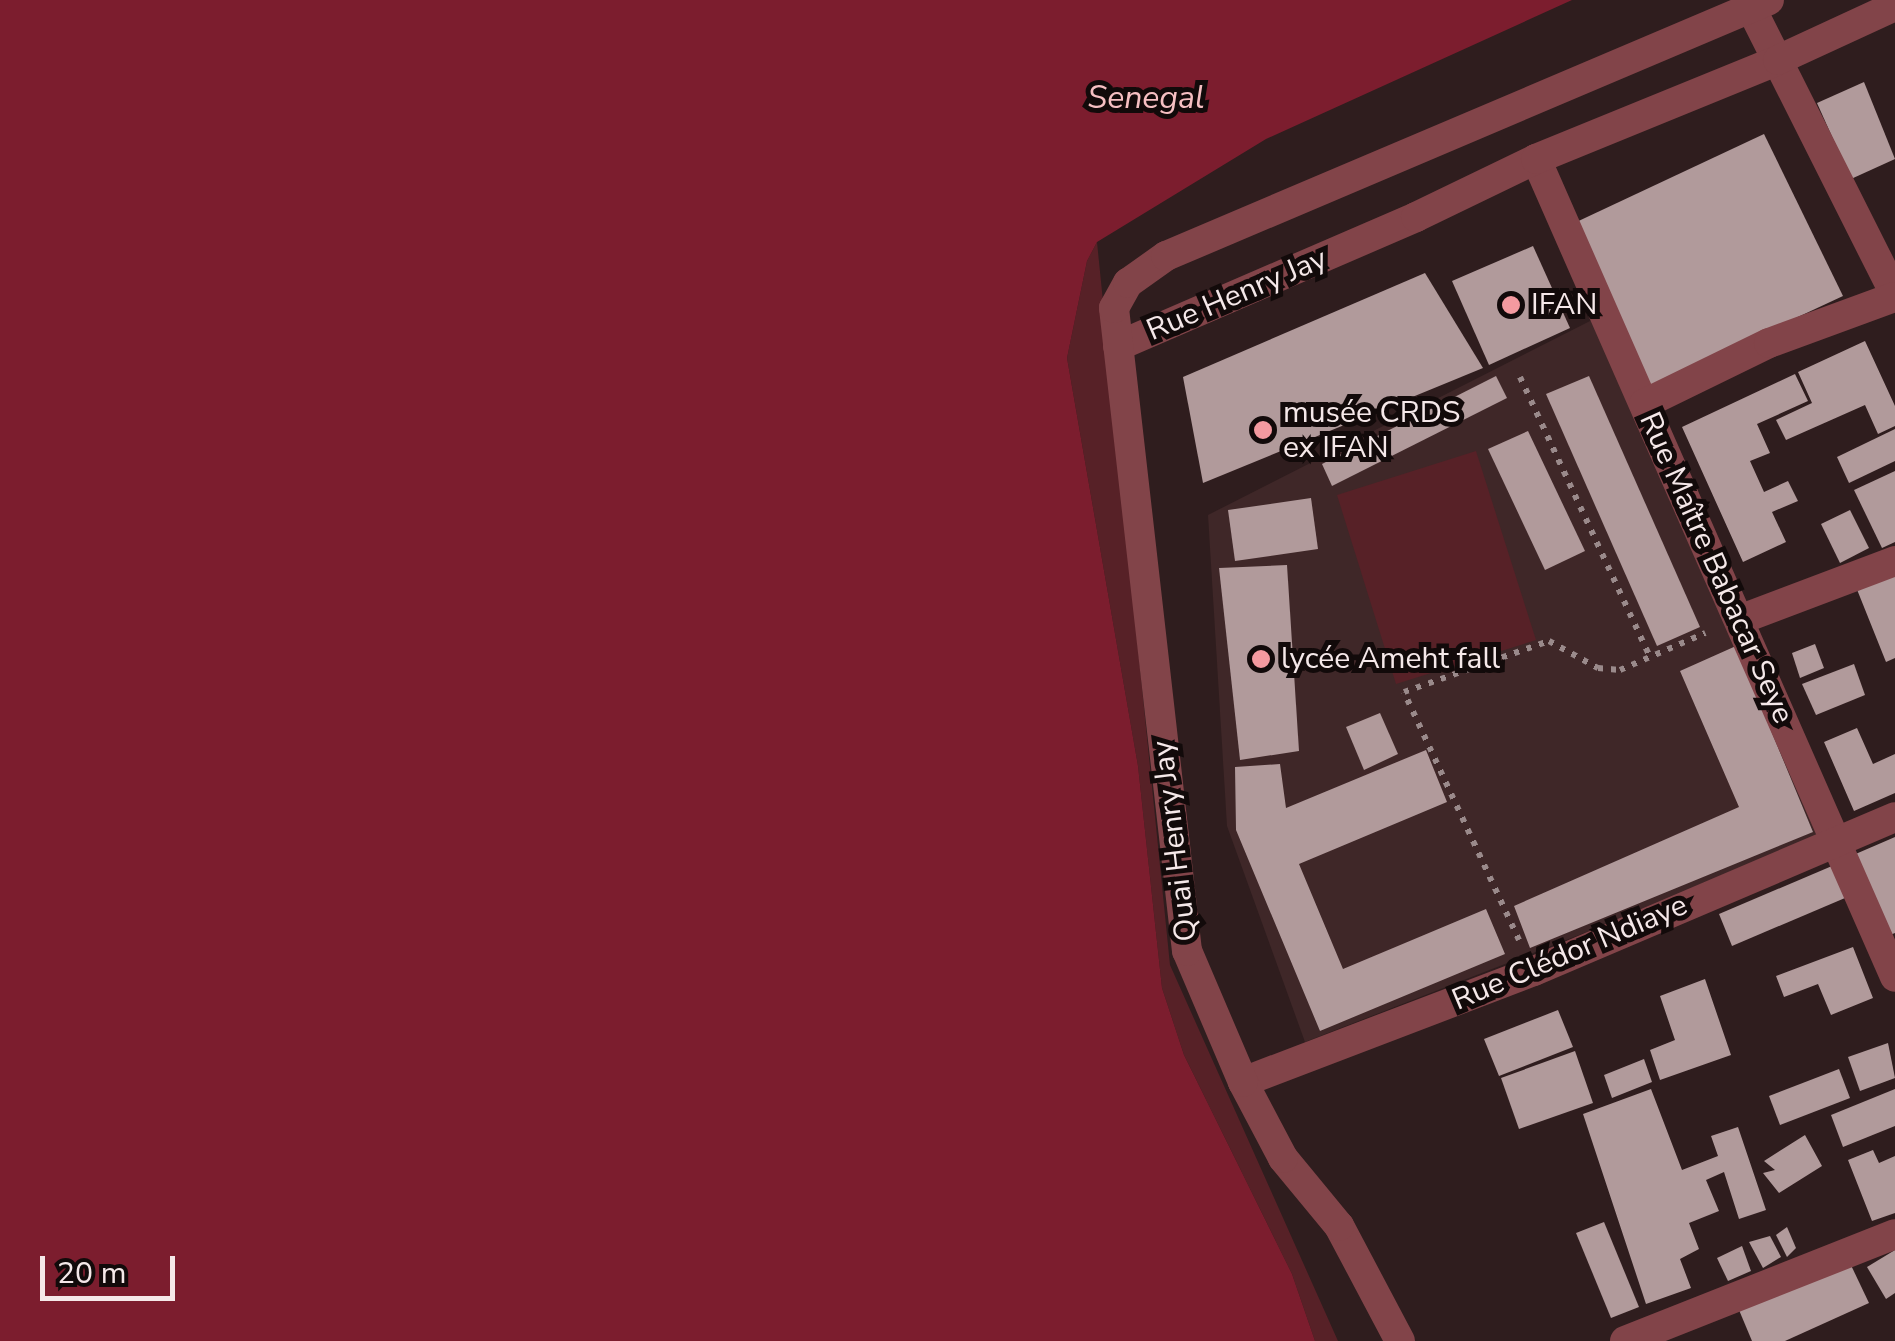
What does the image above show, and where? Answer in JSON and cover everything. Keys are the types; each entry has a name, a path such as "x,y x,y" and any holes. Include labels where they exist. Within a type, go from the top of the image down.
{"street":[{"path":"1644,404 1769,343 1895,296 1778,60 1760,4"},
{"name":"Rue Henry Jay","path":"1760,4 1166,256 1144,269 1118,294 1114,308 1118,346 1416,218 1536,159 1778,60 1895,6"},
{"name":"Rue Maître Babacar Seye","path":"1536,159 1895,978"},
{"name":"Quai Henry Jay","path":"1118,346 1179,906 1192,968 1283,1158 1339,1226 1400,1341"},
{"path":"1738,620 1895,561"},
{"name":"Rue Clédor Ndiaye","path":"1244,1082 1534,971 1895,817"},
{"path":"1625,1341 1895,1234"}],"path":[{"path":"1520,377 1650,655"},
{"path":"1534,971 1404,692 1549,641 1598,668 1620,670 1738,620"}],"shaded area":[{"path":"1097,242 1170,965 1338,1341 1315,1341 1292,1274 1184,1055 1162,988 1138,766 1067,358 1087,261"},
{"path":"1596,318 1827,838 1305,1042 1227,826 1208,515"},
{"path":"1476,451 1536,640 1396,684 1337,495"}],"water":[{"name":"Senegal","path":"0,0 1572,0 1266,139 1097,242 1087,261 1067,358 1138,766 1162,988 1184,1055 1292,1274 1315,1341 0,1341"}],"building":[{"path":"1864,82 1895,159 1851,179 1817,103"},
{"path":"1764,134 1843,296 1646,388 1570,225"},
{"name":"IFAN","path":"1533,246 1570,328 1489,365 1452,281"},
{"name":"musée CRDS ex IFAN","path":"1425,273 1483,368 1203,483 1183,377"},
{"path":"1865,341 1895,406 1895,426 1878,434 1865,405 1786,440 1776,420 1812,403 1798,372"},
{"path":"1795,374 1808,401 1757,424 1770,453 1750,461 1764,492 1788,481 1798,501 1772,512 1786,542 1743,562 1682,427"},
{"path":"1496,376 1507,398 1332,486 1322,464"},
{"path":"1589,376 1700,627 1657,646 1546,394"},
{"path":"1895,429 1895,461 1849,483 1837,457"},
{"path":"1528,431 1585,551 1545,570 1488,449"},
{"path":"1895,471 1895,542 1882,548 1854,490"},
{"path":"1311,498 1318,549 1235,561 1228,510"},
{"path":"1850,510 1869,548 1840,563 1821,524"},
{"name":"lycée Ameht fall","path":"1287,565 1299,751 1240,760 1219,568"},
{"path":"1895,571 1895,658 1886,662 1856,587"},
{"path":"1815,644 1824,668 1800,678 1792,653"},
{"path":"1736,646 1813,832 1530,948 1514,906 1739,807 1680,671"},
{"path":"1854,664 1865,695 1816,715 1802,684"},
{"path":"1380,713 1398,754 1364,770 1346,727"},
{"path":"1857,728 1873,764 1895,754 1895,793 1854,811 1824,742"},
{"path":"1426,750 1447,802 1299,864 1343,969 1486,909 1505,954 1320,1031 1236,830 1235,767 1280,764 1286,808"},
{"path":"1895,837 1895,933 1885,937 1851,856"},
{"path":"1832,866 1845,898 1732,946 1719,914"},
{"path":"1853,947 1873,998 1831,1015 1818,984 1784,997 1776,976"},
{"path":"1705,979 1731,1055 1660,1080 1650,1050 1675,1040 1660,996"},
{"path":"1558,1010 1573,1047 1499,1076 1484,1039"},
{"path":"1888,1043 1895,1078 1860,1091 1848,1057"},
{"path":"1575,1051 1593,1103 1519,1129 1501,1078"},
{"path":"1644,1059 1652,1082 1612,1098 1604,1075"},
{"path":"1839,1069 1850,1098 1780,1125 1769,1096"},
{"path":"1651,1089 1682,1170 1718,1156 1711,1136 1738,1127 1766,1210 1739,1219 1724,1172 1706,1180 1719,1211 1689,1223 1699,1249 1680,1259 1691,1288 1646,1304 1583,1114"},
{"path":"1895,1089 1895,1126 1843,1147 1831,1115"},
{"path":"1805,1135 1822,1166 1779,1193 1763,1173 1775,1170 1764,1161"},
{"path":"1873,1150 1879,1163 1895,1156 1895,1213 1872,1221 1848,1160"},
{"path":"1604,1222 1639,1307 1611,1318 1576,1233"},
{"path":"1787,1227 1796,1248 1787,1257 1776,1235"},
{"path":"1770,1236 1781,1257 1763,1268 1749,1242"},
{"path":"1742,1246 1751,1271 1728,1281 1717,1258"},
{"path":"1895,1250 1895,1293 1886,1299 1867,1267"},
{"path":"1849,1261 1869,1303 1785,1341 1752,1341 1739,1310"}],"place":[{"name":"IFAN","path":"1511,305"},
{"name":"musée CRDS ex IFAN","path":"1263,430"},
{"name":"lycée Ameht fall","path":"1261,659"}]}
